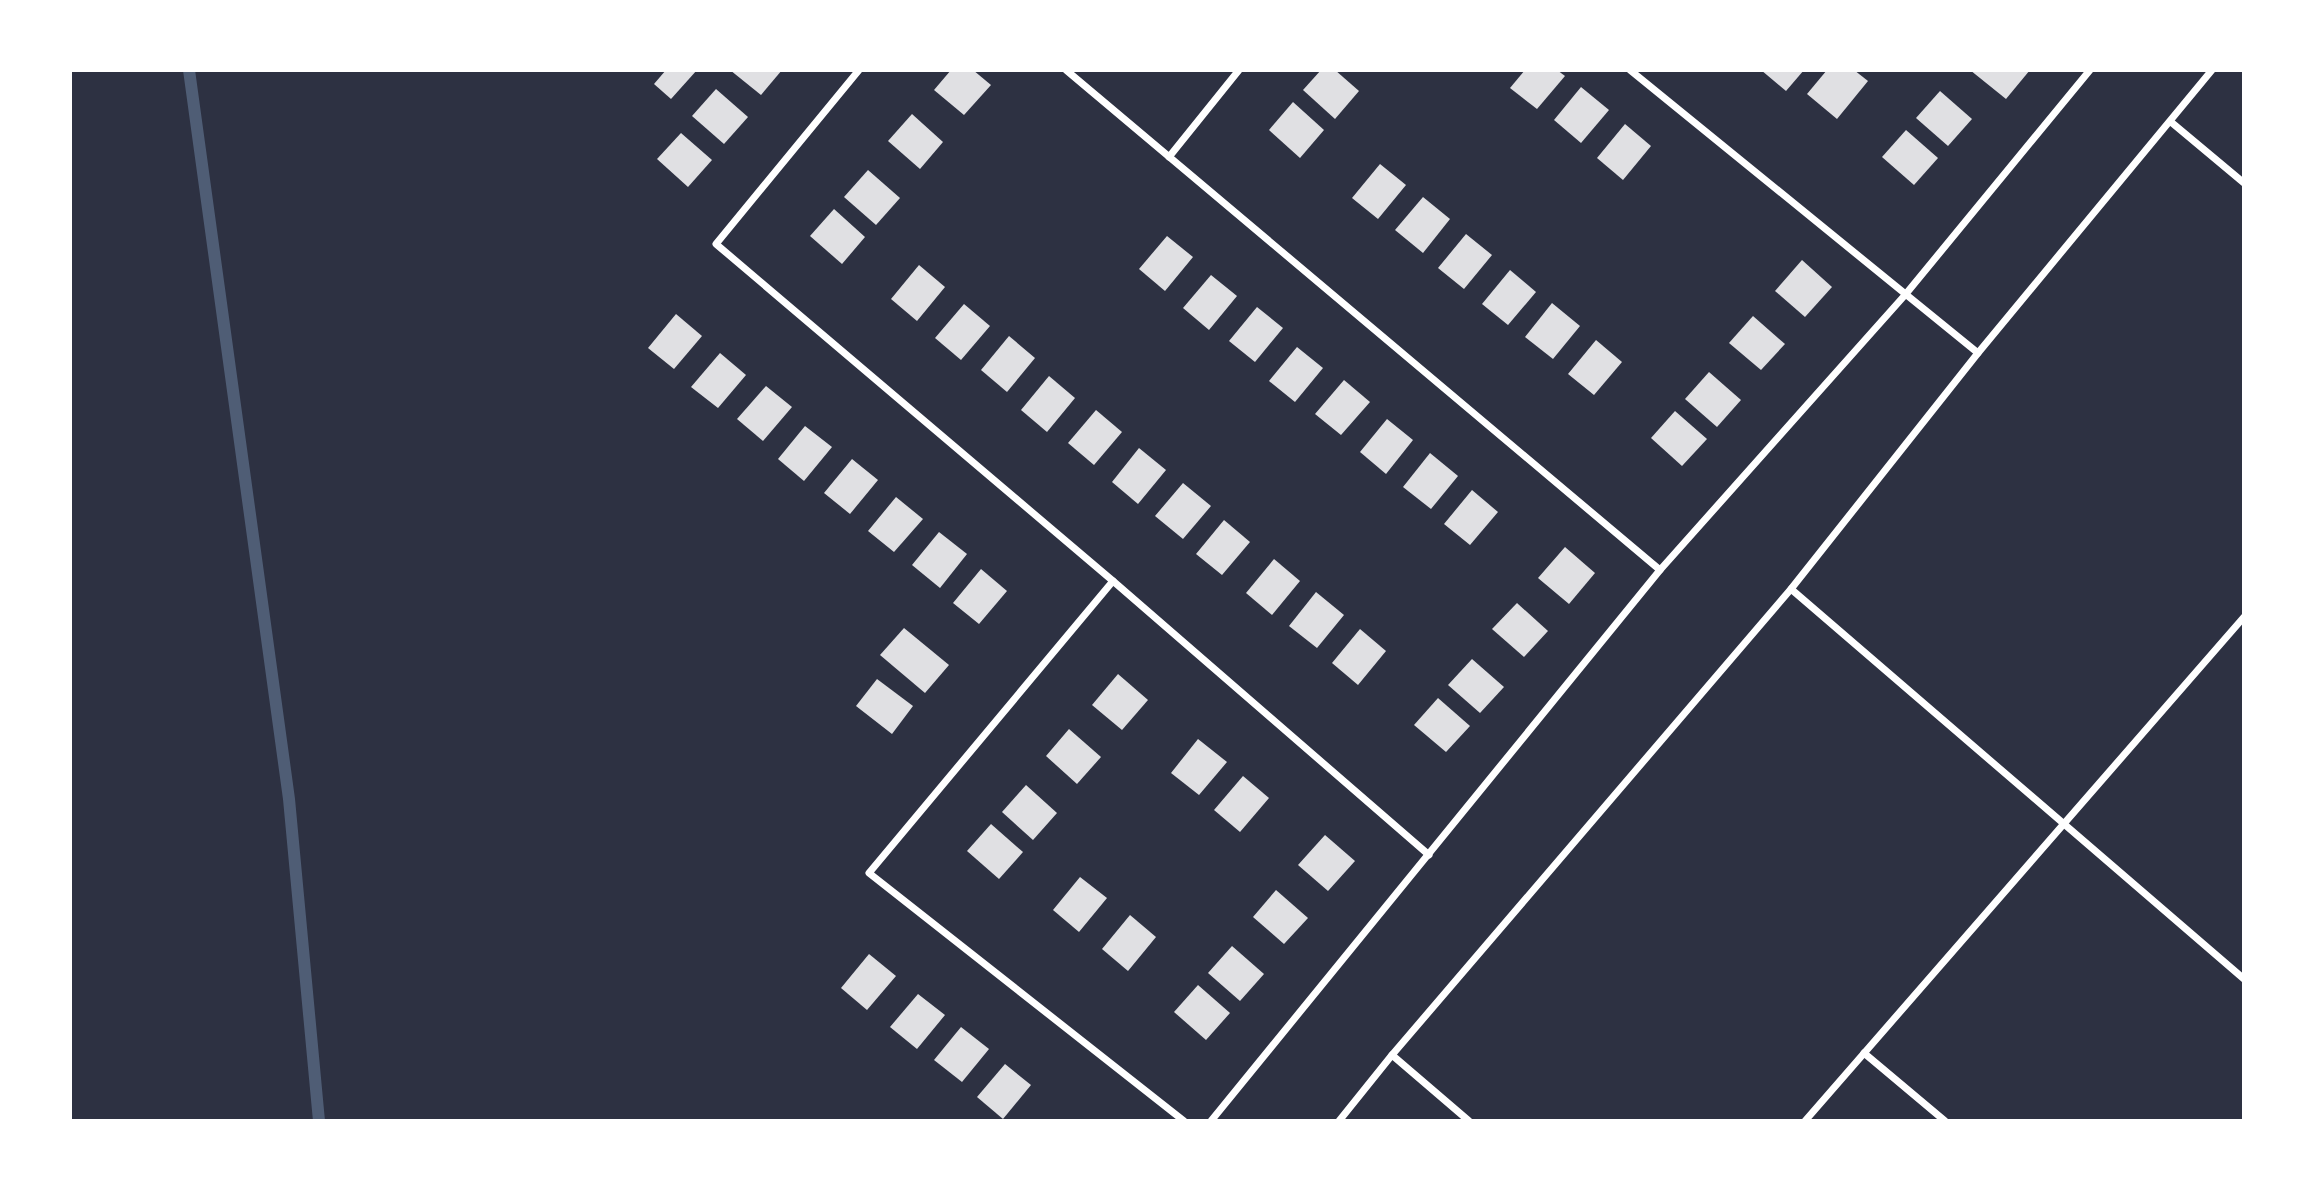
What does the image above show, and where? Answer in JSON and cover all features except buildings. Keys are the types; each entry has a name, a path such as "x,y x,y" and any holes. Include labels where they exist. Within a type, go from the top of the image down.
{"street":[{"path":"859,70 716,244 1113,581 1429,855"},
{"path":"1066,70 1660,570"},
{"path":"1169,157 1239,70"},
{"path":"1630,70 1978,354"},
{"path":"1211,1121 1660,570 1905,295 2090,70"},
{"path":"1339,1121 1392,1055 1791,589 1978,354 2212,70"},
{"path":"2171,122 2244,183"},
{"path":"1113,581 869,873 1184,1121"},
{"path":"1791,589 2244,979"},
{"path":"1805,1121 2244,617"},
{"path":"1864,1053 1945,1121"},
{"path":"1392,1055 1469,1121"}],"waterway":[{"path":"189,70 289,799 319,1121"}]}
